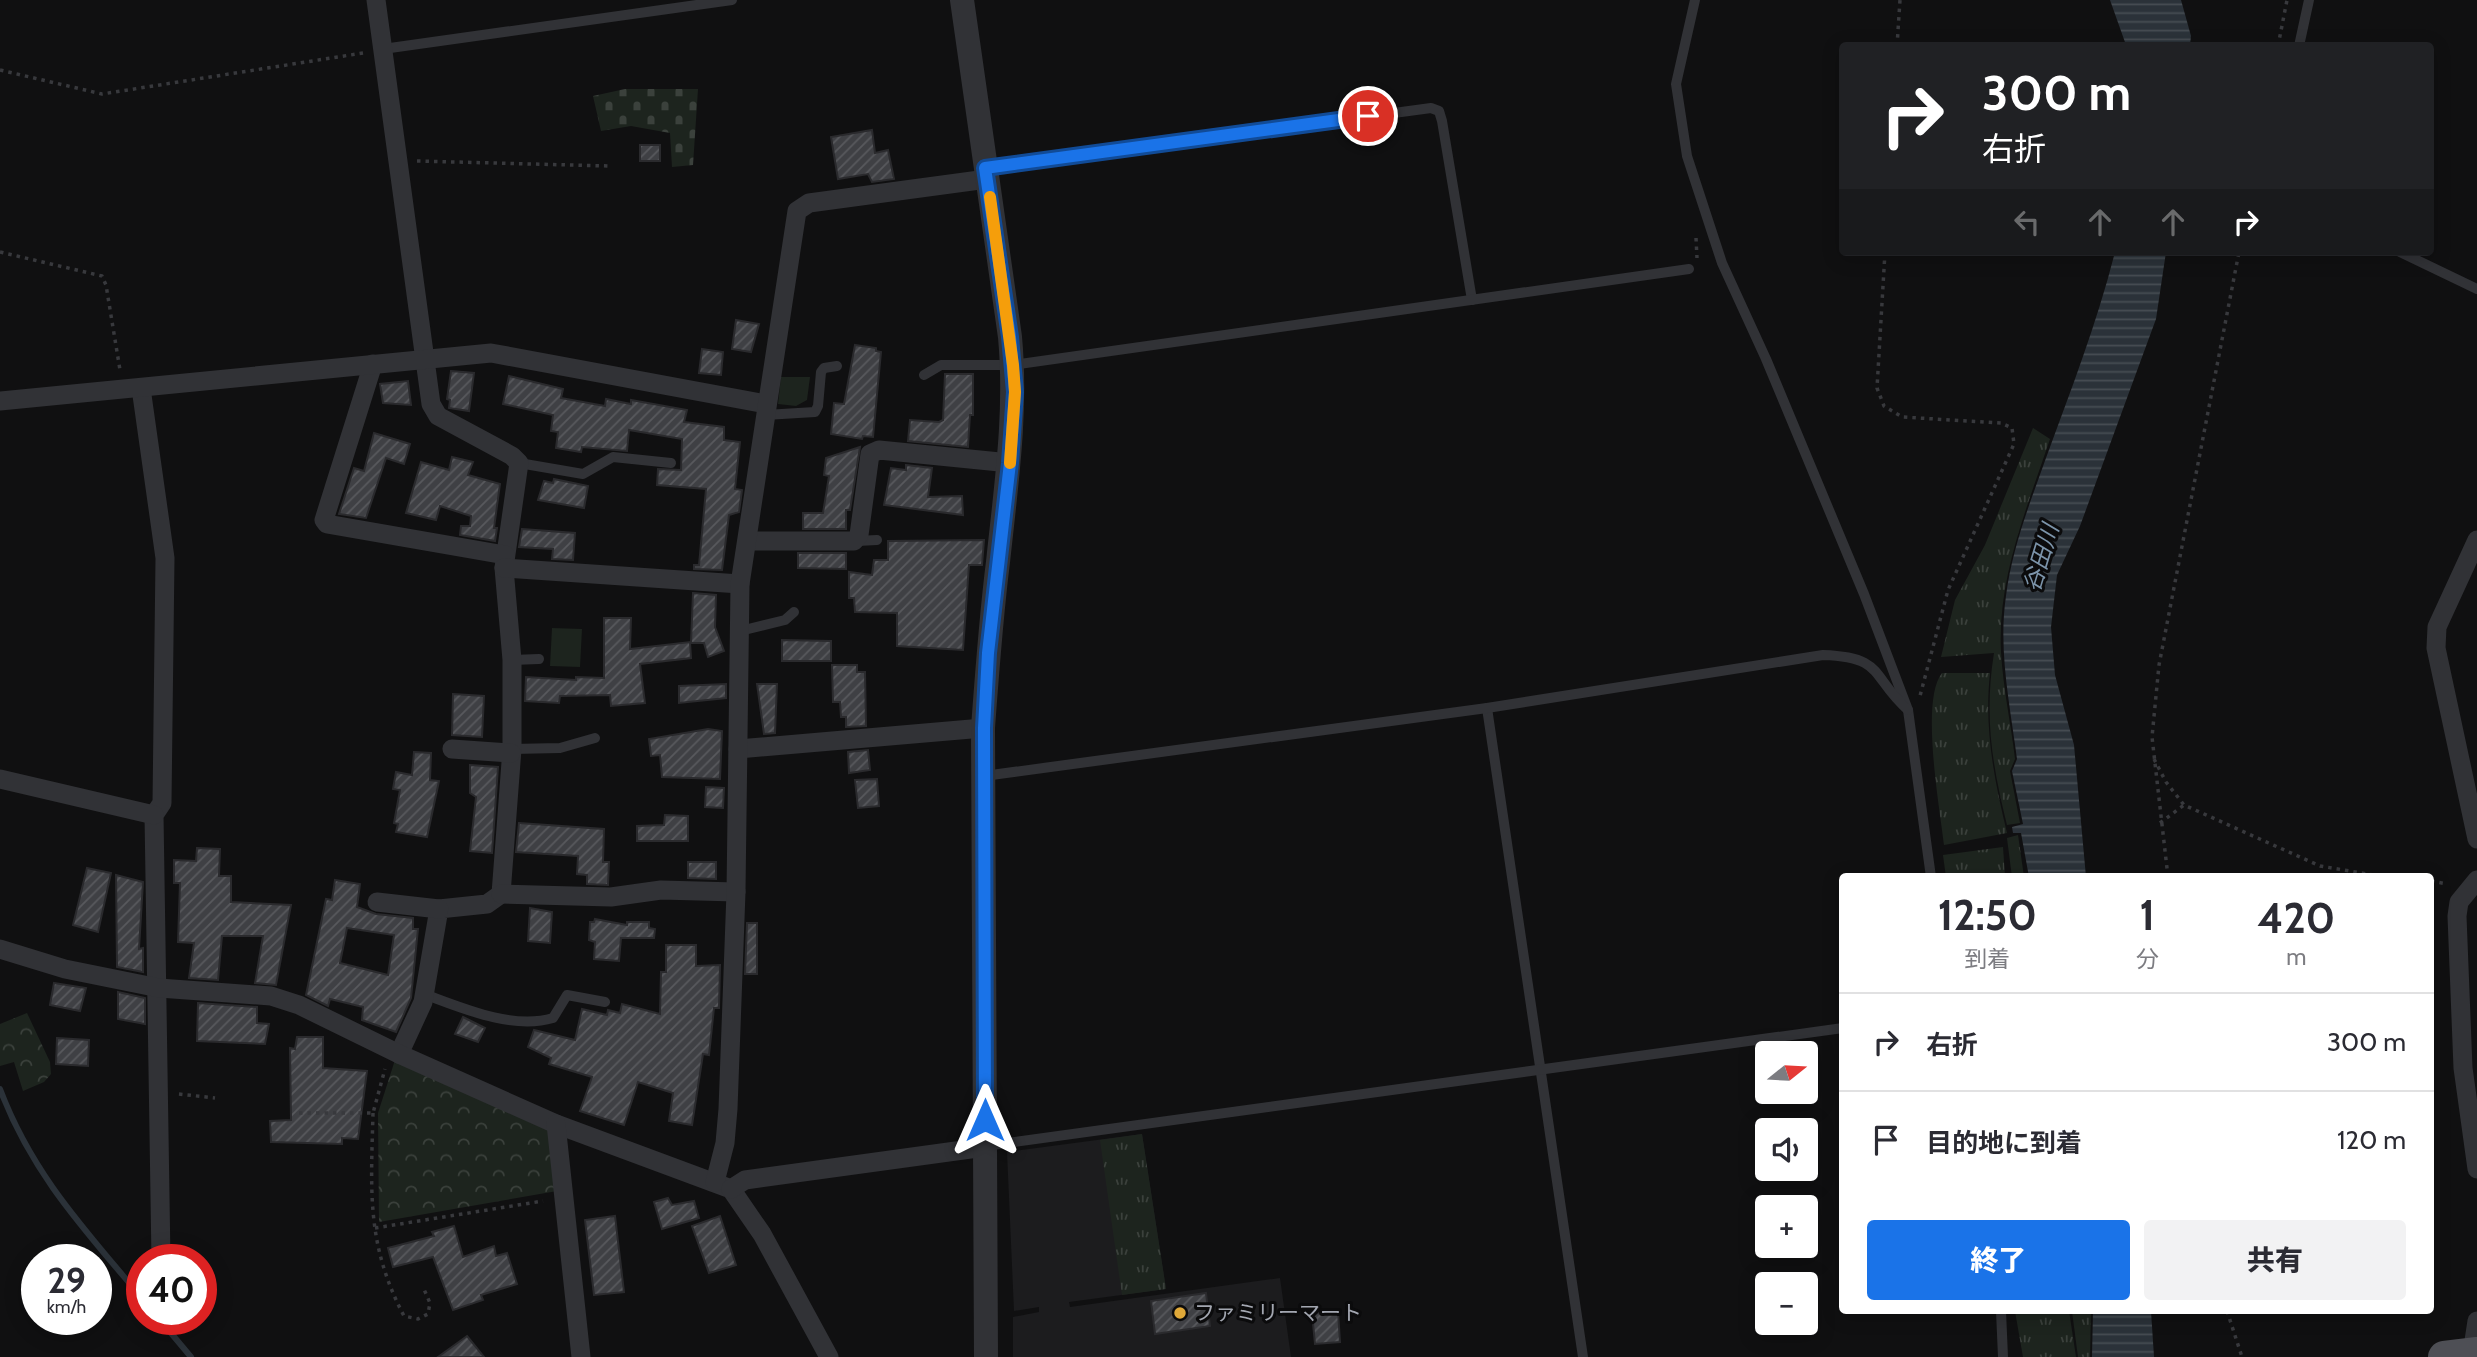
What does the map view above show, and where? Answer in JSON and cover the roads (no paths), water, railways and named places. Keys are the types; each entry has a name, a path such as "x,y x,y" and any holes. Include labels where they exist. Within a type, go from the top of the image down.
{"street":[{"path":"376,0 431,404 438,416 512,456 519,464 505,562 512,660 512,751 501,894"},
{"path":"962,0 1015,392 1010,463 988,653 984,728 986,1357"},
{"path":"723,1186 736,892 740,584 797,211 809,203 986,173"},
{"path":"0,401 491,353 766,409"},
{"path":"373,364 324,520 327,524 505,562 740,584"},
{"path":"132,389 165,558 162,803 154,815 159,988 161,1244"},
{"path":"747,541 854,541 859,535 870,454 879,450 1010,463"},
{"path":"2477,540 2437,627 2436,648 2477,839"},
{"path":"738,749 955,728 984,728"},
{"path":"453,749 512,751"},
{"path":"0,779 154,815"},
{"path":"2477,880 2459,902 2457,916 2463,1068 2477,1169"},
{"path":"377,902 439,909 488,904 501,894 611,897 661,890 736,892"},
{"path":"395,1052 424,994 439,909"},
{"path":"0,949 65,969 159,988 271,996 299,1005 395,1052 556,1124 723,1186 762,1234 829,1357"},
{"path":"556,1124 581,1357"},
{"path":"723,1186 745,1180 985,1147"},
{"path":"2463,1355 2477,1321"}],"lane":[{"path":"383,49 733,0"},
{"path":"1695,0 1676,84 1677,109 1698,196 1722,263 1766,359 1908,710 1930,873"},
{"path":"2301,42 2309,0"},
{"path":"986,173 1431,108 1439,111 1442,121 1472,300"},
{"path":"2408,256 2477,289"},
{"path":"924,375 941,365 1013,365 1689,269"},
{"path":"766,409 815,412 821,372 824,368 836,366"},
{"path":"519,464 583,474 613,457 671,463"},
{"path":"854,541 877,540"},
{"path":"740,631 785,620 794,612"},
{"path":"984,776 1486,708 1823,655 1852,656 1875,668 1896,699 1908,710"},
{"path":"512,660 539,659"},
{"path":"1486,708 1583,1357"},
{"path":"512,751 560,748 595,738"},
{"path":"424,994 474,1013 538,1023 553,1018 567,995 605,1002"},
{"path":"985,1147 1839,1029"},
{"path":"2001,1314 2003,1357"}],"water":[{"path":"2110,0 2181,0 2190,42 2125,42"},
{"name":"谷田川","path":"2114,256 2165,256 2156,319 2080,526 2057,575 2051,627 2055,675 2074,745 2086,873 2028,873 2021,833 2013,833 2012,827 2023,824 2012,771 2017,759 2004,657 2006,596 2022,526"},
{"path":"2093,1314 2151,1314 2154,1357 2092,1357"}],"waterway":[{"path":"0,1089 13,1120 44,1175 126,1279"},
{"path":"173,1335 191,1357"}],"place":[{"name":"ファミリーマート","path":"1180,1313"}]}
